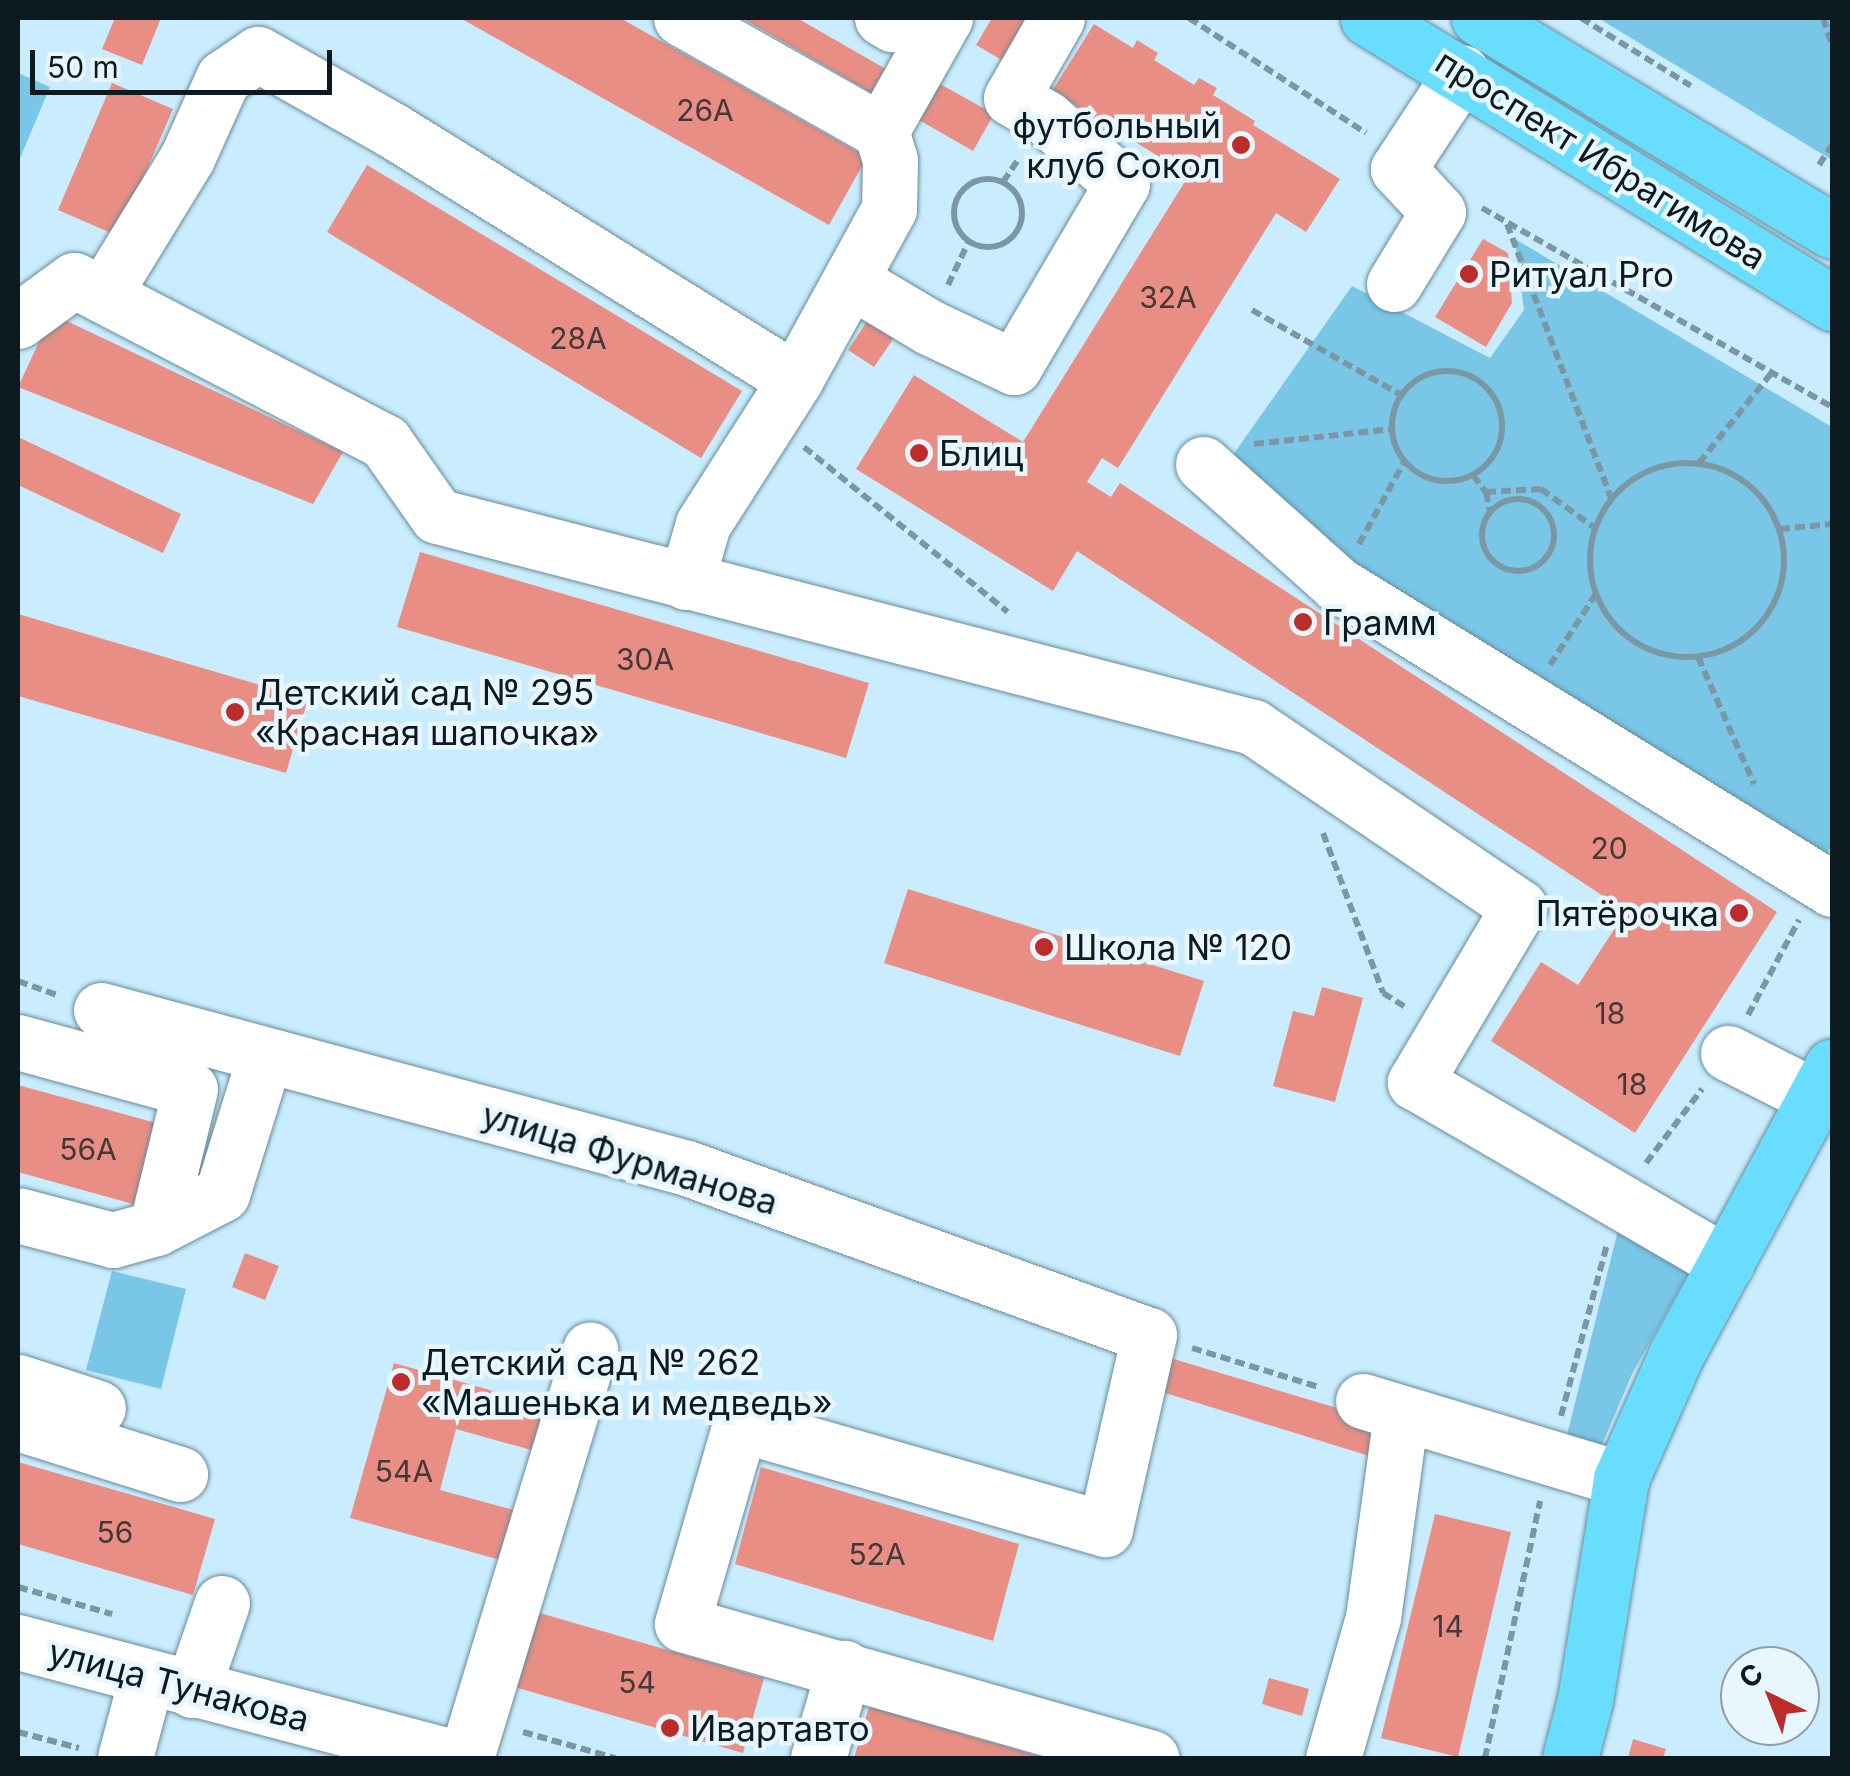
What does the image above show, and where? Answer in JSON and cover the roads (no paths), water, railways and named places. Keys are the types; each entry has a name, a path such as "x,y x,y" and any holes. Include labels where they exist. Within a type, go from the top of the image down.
{"main road":[{"name":"проспект Ибрагимова","path":"1368,18 1462,72 1832,303"},
{"name":"проспект Ибрагимова","path":"1479,18 1832,231"},
{"path":"1570,1758 1586,1700 1621,1478 1676,1354 1824,1082"}],"street":[{"path":"681,18 880,132"},
{"path":"852,281 929,327 1014,368 1122,184 1046,118 1011,98 1057,18"},
{"path":"686,582 703,524 782,400 889,209 890,160 880,132 907,20"},
{"path":"103,295 186,158 223,78 258,54 392,130 782,400"},
{"path":"1394,284 1438,212 1397,170 1462,72"},
{"path":"18,321 74,280 385,442 437,516 1253,727 1520,907 1415,1082 1726,1263"},
{"path":"1221,455 1337,584 1826,884"},
{"name":"улица Фурманова","path":"101,1010 687,1168 1149,1335 1105,1529 740,1424 682,1624 844,1668"},
{"path":"18,1042 190,1089 156,1228"},
{"path":"1728,1053 1824,1082"},
{"path":"18,1216 113,1240 156,1228 222,1194 265,1056"},
{"path":"466,1758 590,1349"},
{"path":"18,1382 98,1408"},
{"path":"1333,1758 1373,1618 1382,1407 1621,1478"},
{"path":"18,1423 180,1474"},
{"path":"105,1754 169,1685 222,1603"},
{"name":"улица Тунакова","path":"18,1642 169,1685 458,1758"},
{"path":"818,1758 844,1668 1150,1758"}],"place":[{"name":"футбольный клуб Сокол","path":"1241,145"},
{"name":"Ритуал Pro","path":"1469,274"},
{"name":"Блиц","path":"919,453"},
{"name":"Грамм","path":"1303,622"},
{"name":"Детский сад № 295 «Красная шапочка»","path":"235,712"},
{"name":"Пятёрочка","path":"1739,913"},
{"name":"Школа № 120","path":"1044,947"},
{"name":"Детский сад № 262 «Машенька и медведь»","path":"401,1382"},
{"name":"Ивартавто","path":"670,1728"}]}
